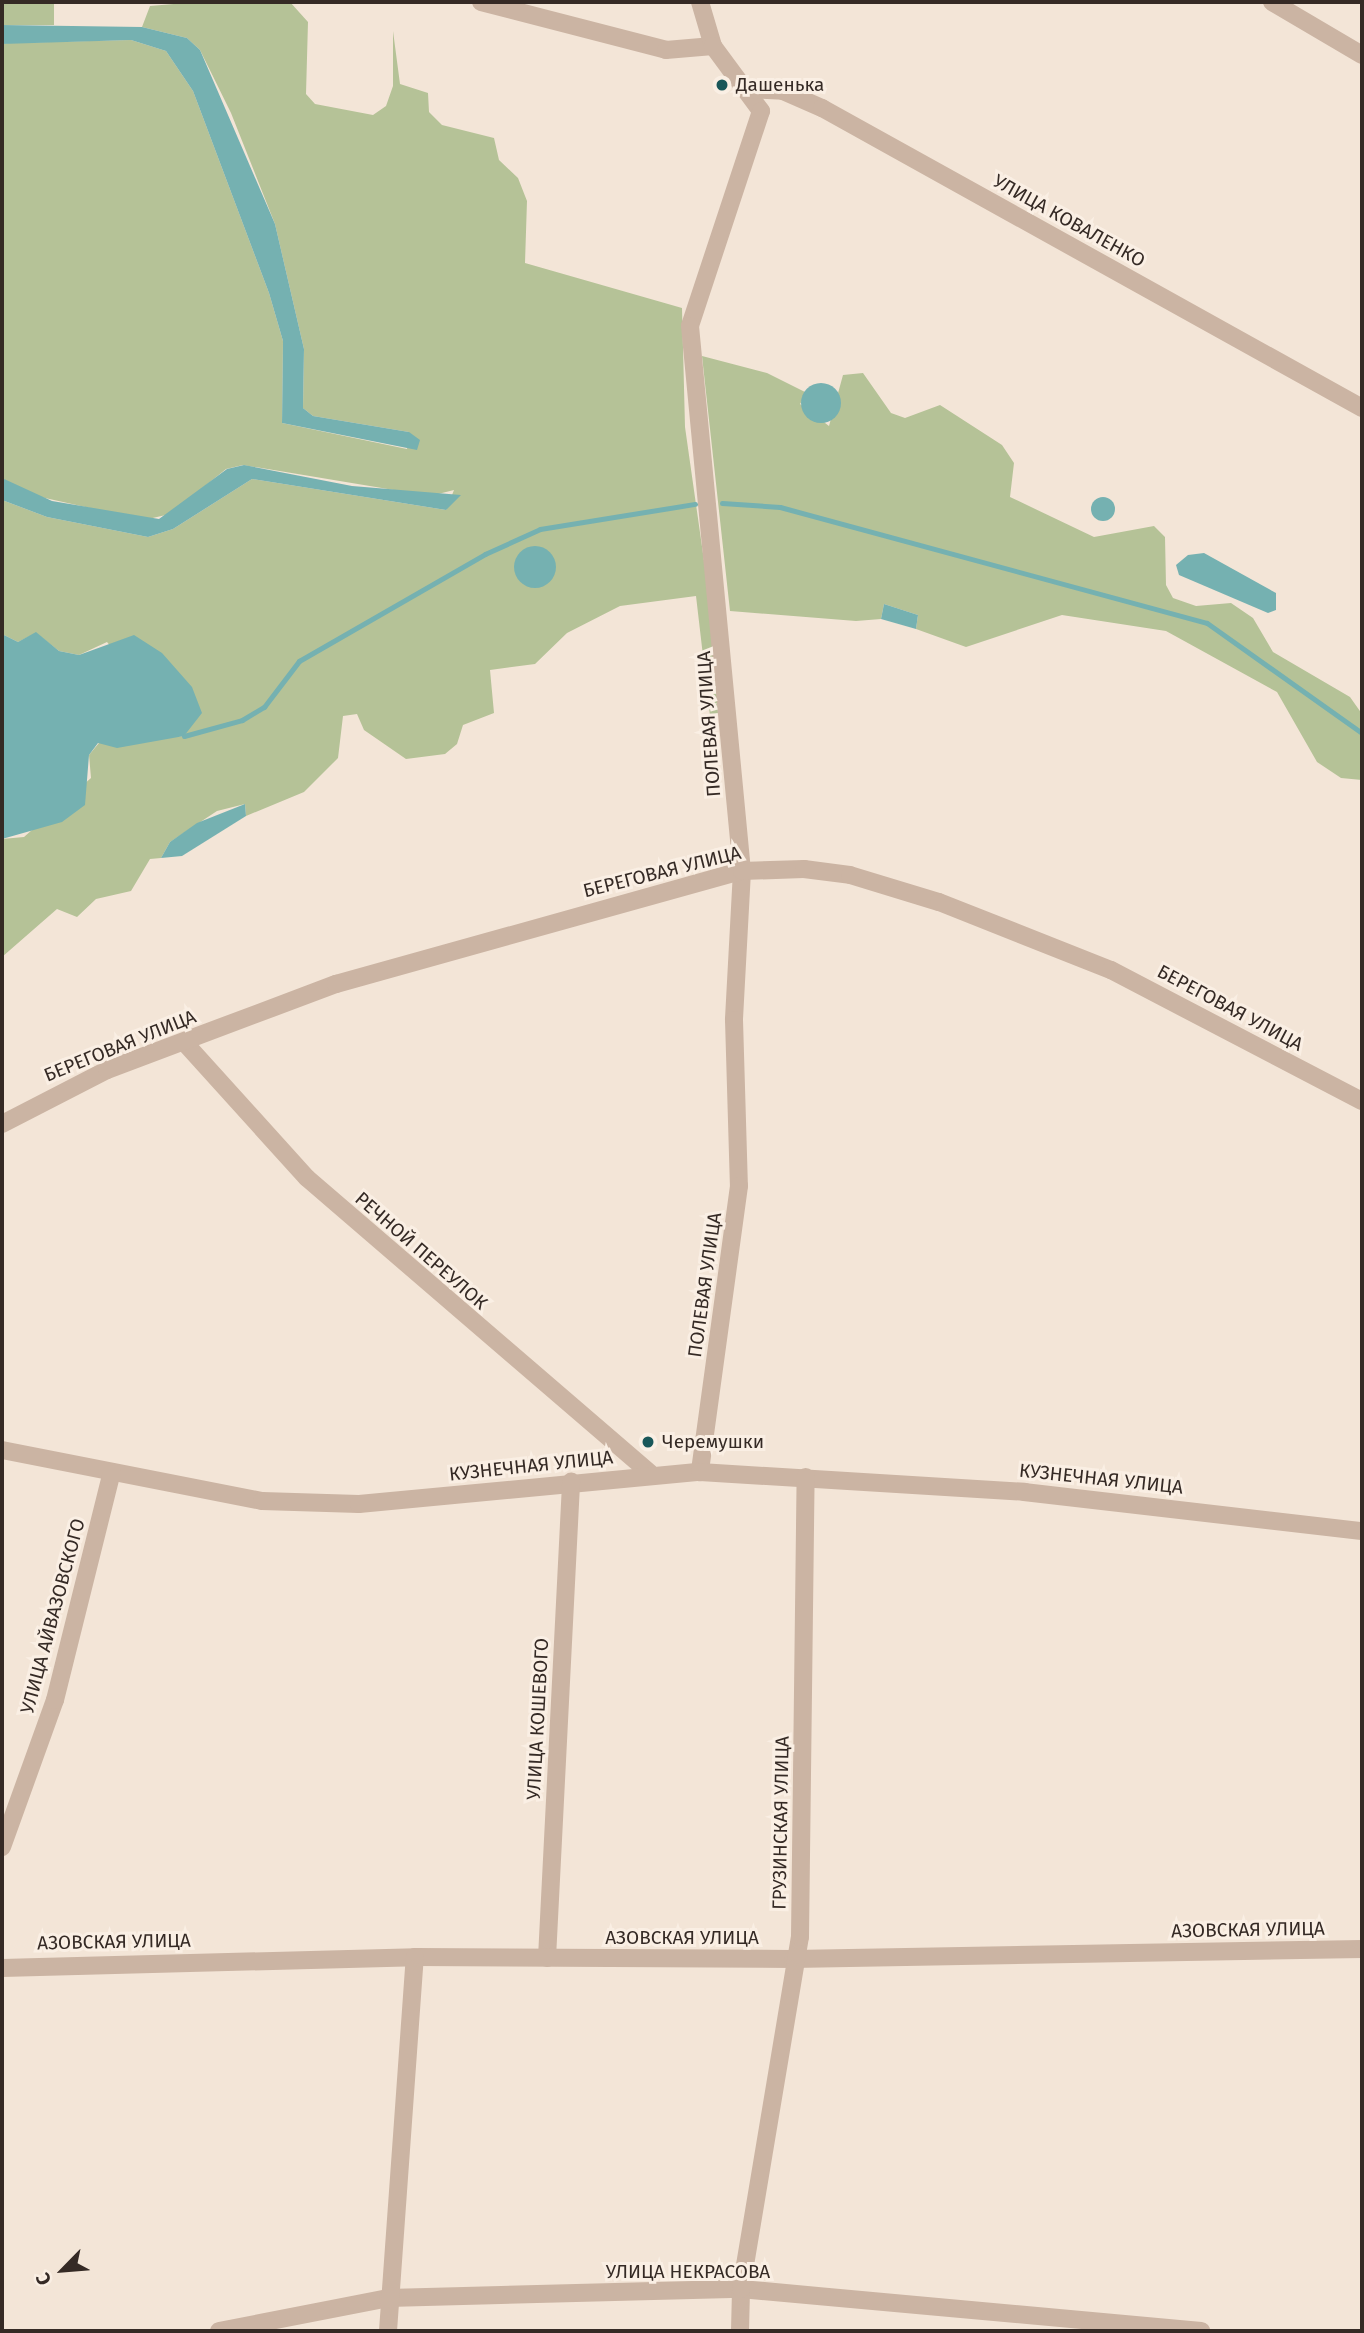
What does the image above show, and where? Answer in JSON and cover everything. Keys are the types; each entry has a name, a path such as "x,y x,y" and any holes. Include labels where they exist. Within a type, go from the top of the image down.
{"street":[{"path":"481,2 666,50 713,46"},
{"name":"ПОЛЕВАЯ УЛИЦА","path":"700,2 713,46 750,89 761,111 759,124 694,299 689,352 725,645 742,871 734,1020 739,1186 700,1472"},
{"path":"1272,2 1362,55"},
{"name":"УЛИЦА КОВАЛЕНКО","path":"750,89 783,91 822,108 1362,408"},
{"name":"БЕРЕГОВАЯ УЛИЦА","path":"2,1124 107,1070 379,971 742,871 833,871 939,902 1111,970 1362,1101"},
{"name":"РЕЧНОЙ ПЕРЕУЛОК","path":"184,1042 307,1178 650,1474"},
{"name":"КУЗНЕЧНАЯ УЛИЦА","path":"2,1450 229,1497 303,1504 416,1500 650,1474 700,1472 1024,1492 1362,1531"},
{"name":"УЛИЦА АЙВАЗОВСКОГО","path":"2,1847 55,1700 112,1472"},
{"name":"ГРУЗИНСКАЯ УЛИЦА","path":"740,2331 741,2289 793,1959 800,1937 806,1477"},
{"name":"УЛИЦА КОШЕВОГО","path":"547,1958 571,1482"},
{"name":"АЗОВСКАЯ УЛИЦА","path":"2,1968 415,1957 793,1959 1362,1949"},
{"path":"388,2331 388,2298 415,1957"},
{"name":"УЛИЦА НЕКРАСОВА","path":"219,2331 388,2298 741,2289 1201,2331"}],"green space":[{"path":"2,2 54,2 54,25 2,25"},
{"path":"197,2 290,2 308,22 306,94 315,104 373,115 386,106 393,86 393,31 400,84 428,93 429,112 442,125 494,138 499,160 518,178 527,201 525,263 682,308 685,427 712,617 718,713 710,716 696,596 620,606 567,633 535,664 490,670 494,713 463,725 457,744 445,754 406,759 364,730 357,714 343,716 338,758 304,792 246,816 245,804 217,811 170,842 161,858 150,859 131,891 96,899 77,917 57,909 2,957 2,839 24,837 91,778 89,755 99,743 184,736 107,642 79,655 59,651 36,633 18,642 2,634 2,500 47,517 148,537 173,529 252,479 446,510 454,490 430,496 243,465 226,469 170,514 144,520 27,494 2,478 2,44 10,43 131,40 166,51 193,91 269,293 283,341 282,423 407,449 409,432 313,416 303,408 304,349 275,224 231,113 200,50 187,38 142,27 150,6"},
{"path":"702,356 767,373 807,393 800,404 829,426 843,375 863,373 891,413 905,418 940,405 1002,445 1014,463 1010,497 1094,537 1154,526 1165,537 1166,585 1173,598 1196,606 1231,603 1253,618 1273,652 1350,697 1362,714 1362,780 1341,778 1317,762 1277,692 1166,631 1062,615 966,647 916,629 918,615 884,604 881,619 856,621 730,611"}],"water":[{"path":"2,25 142,27 187,38 200,50 275,224 304,349 303,408 313,416 409,432 420,440 417,450 282,423 283,341 269,293 193,91 166,51 131,40 2,44"},
{"path":"821,383 829,384 835,389 840,395 840,411 835,417 829,422 821,423 813,422 807,417 802,411 801,403 802,395 807,389 813,384"},
{"path":"244,465 352,486 461,495 446,510 252,479 173,529 148,537 47,517 2,500 2,478 52,501 159,519 227,469"},
{"path":"1103,497 1112,500 1115,509 1112,518 1103,521 1094,518 1091,509 1094,500"},
{"path":"535,546 550,552 556,567 550,582 535,588 520,582 514,567 520,552"},
{"path":"1204,553 1276,593 1276,610 1268,613 1179,575 1176,565 1188,555"},
{"path":"884,604 918,615 916,629 881,619"},
{"path":"36,632 59,651 79,655 134,635 162,653 192,687 202,713 184,736 117,748 98,743 89,755 85,805 62,822 2,839 2,634 18,642"},
{"path":"245,804 246,816 182,856 161,858 170,842 197,823"}],"waterway":[{"path":"722,503 780,507 1207,623 1362,733"},
{"path":"184,736 242,720 264,707 299,661 485,554 540,529 695,504"}],"place":[{"name":"Дашенька","path":"722,85"},
{"name":"Черемушки","path":"648,1442"}]}
